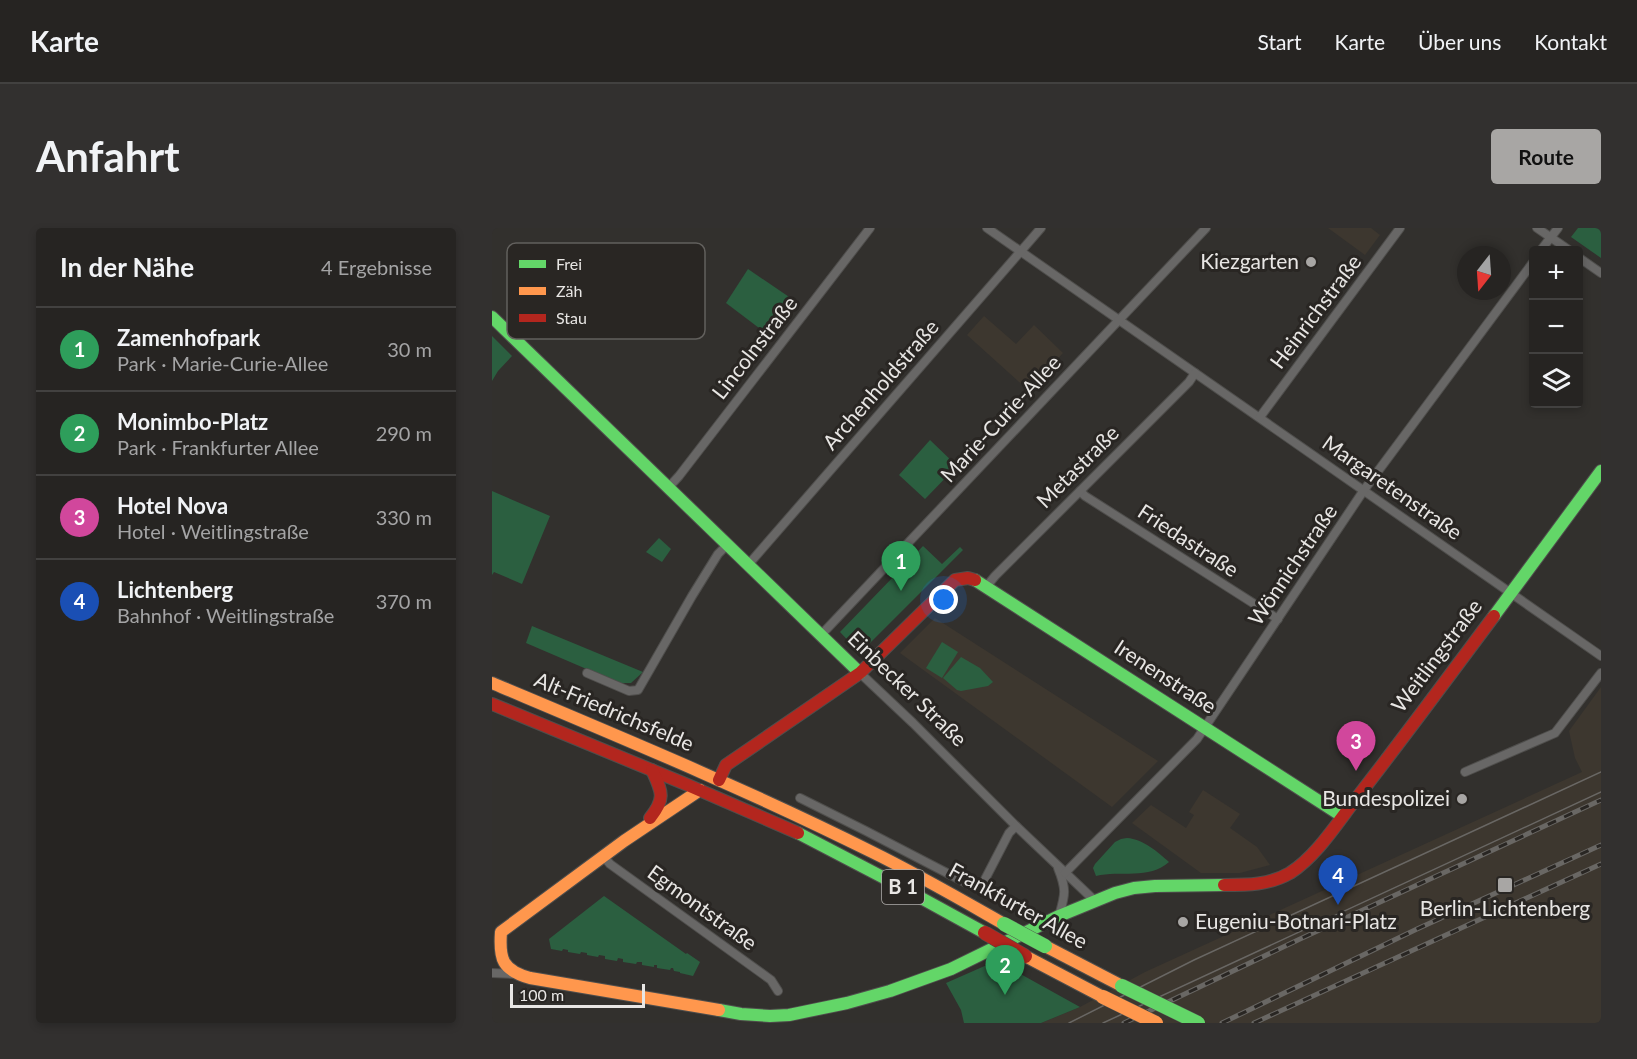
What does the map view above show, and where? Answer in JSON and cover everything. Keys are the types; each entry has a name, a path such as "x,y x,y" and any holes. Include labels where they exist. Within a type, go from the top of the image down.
{"street":[{"name":"Lincolnstraße","path":"668,488 687,467 870,228"},
{"name":"Margaretenstraße","path":"987,228 1601,656"},
{"name":"Archenholdstraße","path":"748,565 1041,228"},
{"name":"Marie-Curie-Allee","path":"821,635 1206,228"},
{"name":"Heinrichstraße","path":"1260,417 1400,228"},
{"path":"1537,228 1563,246"},
{"path":"1544,246 1558,228"},
{"path":"1583,260 1601,273"},
{"name":"Wönnichstraße","path":"1065,873 1197,739 1364,490 1529,266"},
{"name":"Einbecker Straße","path":"492,316 507,331"},
{"name":"Einbecker Straße","path":"516,339 1095,900"},
{"name":"Metastraße","path":"986,587 1189,382 1195,373"},
{"name":"Weitlingstraße","path":"514,974 741,1014 789,1015 847,1003 925,980 969,961 1059,916 1114,893 1155,886 1258,885 1283,877 1313,854 1407,733 1601,471"},
{"name":"Friedastraße","path":"1080,491 1084,496 1278,620"},
{"path":"587,673 629,691 638,690 692,596 718,554 727,545"},
{"name":"Irenenstraße","path":"860,673 955,580 965,576 986,587 1342,816"},
{"path":"719,780 726,765 860,673"},
{"path":"1465,772 1555,733 1601,673"},
{"name":"Alt-Friedrichsfelde","path":"492,683 719,780"},
{"name":"Alt-Friedrichsfelde","path":"492,704 700,790"},
{"path":"646,824 662,804 662,792 652,770"},
{"name":"Frankfurter Allee","path":"719,780 872,852 1045,946 1198,1023"},
{"path":"514,974 505,965 497,935 646,824 667,813 700,790"},
{"name":"Frankfurter Allee","path":"700,790 849,859 1026,956 1156,1023"},
{"name":"Frankfurter Allee","path":"800,798 972,886 981,887 1009,833 1017,826"},
{"name":"Egmontstraße","path":"603,856 607,862 771,980 778,991"},
{"path":"1057,865 1065,883 1059,916"},
{"path":"492,973 514,974"}],"shaded area":[{"path":"1328,228 1371,228 1380,235 1365,255"},
{"path":"984,316 1016,344 1034,325 1063,353 1028,390 967,335"},
{"path":"935,618 1158,761 1112,807 900,653"},
{"path":"1601,687 1601,1023 1041,1023 1080,1007 1145,972 1582,772 1575,758 1569,731"},
{"path":"1203,790 1240,814 1230,828 1257,847 1270,865 1240,873 1201,873 1132,823 1151,805 1186,828 1194,815 1189,812"}],"green space":[{"path":"1578,228 1601,228 1601,258 1571,237"},
{"path":"748,269 798,303 771,337 726,303"},
{"path":"492,336 512,356 492,381"},
{"path":"930,440 957,466 925,499 899,475"},
{"path":"492,491 550,516 522,584 494,572 492,575"},
{"path":"659,538 671,549 662,562 646,552"},
{"path":"923,546 942,564 960,547 963,550 859,654 840,632"},
{"path":"532,626 643,672 631,683 619,683 526,643"},
{"path":"942,642 958,652 942,678 926,668"},
{"path":"961,657 980,668 993,682 988,686 957,690 943,678"},
{"path":"1127,838 1144,843 1169,862 1161,868 1143,873 1096,876 1093,868 1095,864 1115,842"},
{"path":"604,896 700,962 693,976 674,971 673,968 670,970 657,968 657,965 654,967 642,965 642,962 636,964 623,962 623,959 618,958 617,961 605,959 605,956 599,955 598,957 587,955 587,953 551,949 549,939"},
{"path":"996,961 1080,1007 1041,1023 964,1023 961,1010 946,983"}],"tram line":[{"path":"1069,1023 1194,960 1601,772"},
{"path":"1103,1023 1601,792"}],"railway":[{"path":"1124,1023 1601,800"},
{"path":"1222,1023 1417,929 1601,845"},
{"path":"1254,1023 1601,864"}],"traffic: fast":[{"path":"492,317 507,332"},
{"path":"515,339 860,673"},
{"path":"1494,616 1601,471"},
{"path":"975,580 1342,816"},
{"path":"798,833 985,933"},
{"path":"719,1010 741,1014 789,1015 847,1003 890,991 951,969 1059,916 1115,893 1155,886 1224,885"},
{"path":"1004,924 1045,946"},
{"path":"1122,986 1198,1023"}],"traffic: slow":[{"path":"492,683 684,764 825,829 905,869 1004,924"},
{"path":"700,790 624,841 501,932 501,949 504,962 508,967 530,978 719,1010"},
{"path":"1045,946 1122,986"},
{"path":"1025,956 1103,997"},
{"path":"1103,997 1156,1023"}],"traffic: jam":[{"path":"719,780 726,765 860,673 955,580 968,578 975,580"},
{"path":"1224,885 1274,880 1290,873 1310,857 1336,826 1494,616"},
{"path":"492,704 798,833"},
{"path":"650,818 661,795 652,770"},
{"path":"985,933 1025,956"}],"place":[{"name":"Kiezgarten","path":"1311,262"},
{"name":"Zamenhofpark","path":"901,591"},
{"name":"Hotel Nova","path":"1356,771"},
{"name":"Bundespolizei","path":"1462,799"},
{"name":"Berlin-Lichtenberg","path":"1505,885"},
{"name":"Lichtenberg","path":"1338,905"},
{"name":"Eugeniu-Botnari-Platz","path":"1183,922"},
{"name":"Monimbo-Platz","path":"1005,995"}]}
